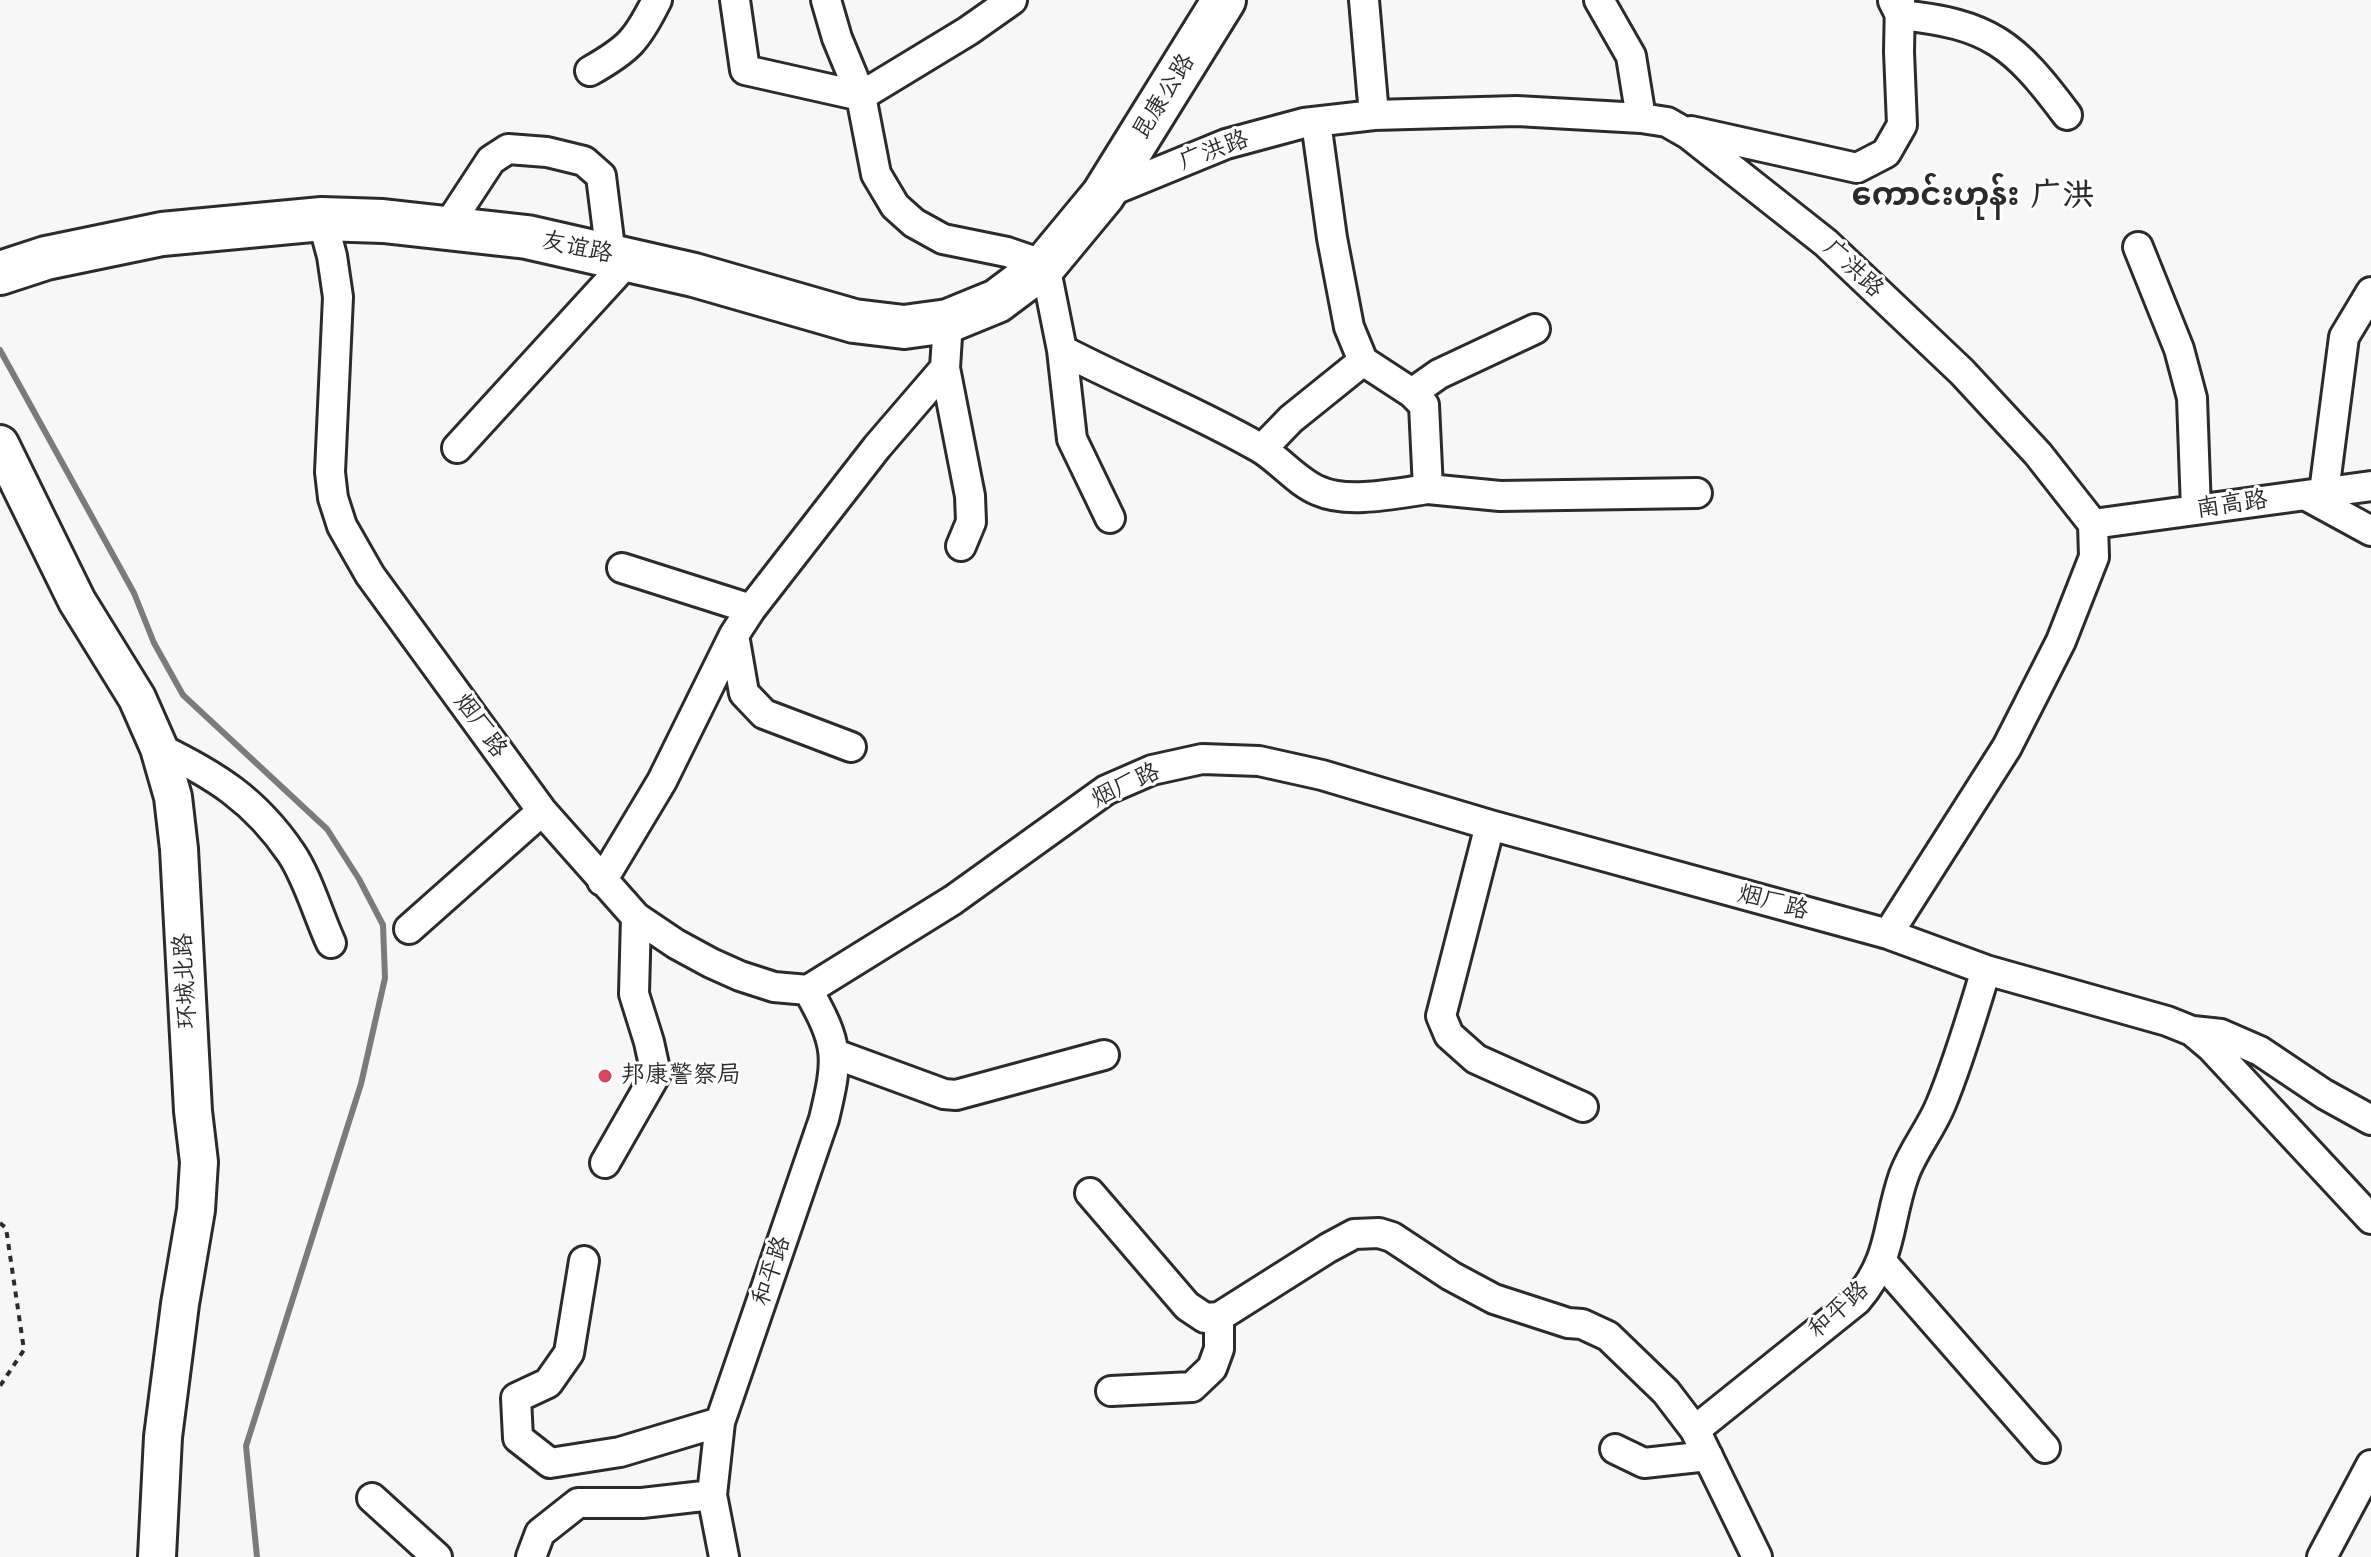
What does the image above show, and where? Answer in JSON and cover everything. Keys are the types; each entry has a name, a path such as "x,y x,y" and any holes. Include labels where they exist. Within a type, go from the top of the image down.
{"highway":[{"name":"昆康公路","path":"1103,195 1224,0"},
{"name":"友谊路","path":"0,273 46,258 162,234 322,219 447,227 527,237 620,258 854,321 904,327 948,321 997,301 1045,265 1103,195"}],"main road":[{"name":"环城北路","path":"0,444 77,601 137,698 159,748 173,797 199,1162 196,1210 163,1437 157,1557"}],"street":[{"path":"590,71 623,52 644,25 657,0"},
{"path":"735,0 745,70 861,96 968,31 1012,0"},
{"path":"826,0 837,38 861,96 876,174 895,206 914,223 943,239 1007,252 1045,265 1062,350 1072,439 1110,518"},
{"path":"1364,0 1374,115"},
{"path":"1599,0 1631,56 1641,118"},
{"path":"1679,128 1857,168 1886,153 1902,125 1897,5 1984,33 2008,48 2036,74 2067,115"},
{"name":"广洪路","path":"1103,195 1226,144 1316,122 1374,115 1517,111 1667,122 1679,128 1826,243 1962,372 2038,454 2093,524"},
{"path":"1316,122 1332,238 1349,327 1363,361 1412,393 1424,405 1428,489"},
{"path":"447,227 491,160 508,149 547,152 584,161 601,176 620,258 457,448"},
{"name":"烟厂路","path":"322,219 338,297 330,472 333,498 342,526 370,575 542,811 602,881 636,917 676,944 740,976 774,987 808,990 953,900 1106,790 1152,770 1202,759 1259,761 1322,775 1490,825 1888,934 1986,970 2167,1021 2192,1031 2211,1047 2371,1219"},
{"path":"2138,247 2179,349 2192,398 2196,510"},
{"path":"2371,292 2344,337 2314,494 2371,531"},
{"path":"948,321 945,368 970,496 971,522 961,546"},
{"path":"1412,393 1439,374 1535,329"},
{"path":"1062,350 1262,449 1319,492 1351,497 1428,489 1500,496 1697,493"},
{"path":"1262,449 1291,419 1363,361"},
{"path":"602,881 662,781 734,635 751,609 877,447 945,368"},
{"name":"南高路","path":"2093,524 2371,486"},
{"path":"1888,934 2007,747 2061,641 2094,557 2093,524"},
{"path":"622,568 751,609"},
{"path":"734,635 744,693 764,714 851,747"},
{"path":"159,748 199,767 249,801 293,855 331,943"},
{"path":"409,929 542,811"},
{"path":"1490,825 1441,1016 1449,1035 1476,1059 1583,1107"},
{"path":"605,1163 656,1074 634,994 636,917"},
{"name":"和平路","path":"1695,1430 1857,1300 1872,1282 1882,1262 1903,1176 1939,1109 1958,1062 1986,970"},
{"name":"和平路","path":"724,1557 712,1495 720,1422 824,1119 835,1054 826,1023 808,990"},
{"path":"2192,1031 2221,1034 2260,1051 2324,1094 2371,1120"},
{"path":"835,1054 944,1094 956,1095 1104,1055"},
{"path":"1090,1193 1187,1306 1205,1318 1219,1317 1354,1234 1379,1233 1392,1237 1451,1276 1494,1299 1568,1323 1582,1324 1608,1336 1666,1392 1695,1430 1757,1557"},
{"path":"584,1261 569,1353 548,1383 516,1398 518,1438 550,1463 620,1452 720,1422"},
{"path":"1882,1262 2045,1448"},
{"path":"1111,1391 1192,1387 1212,1368 1219,1349 1219,1317"},
{"path":"1615,1449 1644,1463 1708,1456"},
{"path":"2322,1557 2371,1465"},
{"path":"531,1557 540,1533 578,1503 642,1503 712,1495"},
{"path":"372,1498 437,1557"}],"path":[{"path":"0,1223 6,1228 24,1350 0,1386"}],"waterway":[{"path":"0,350 134,593 154,643 183,695 327,829 359,879 383,925 385,978 361,1084 246,1446 257,1557"}],"place":[{"name":"邦康警察局","path":"605,1076"}],"district":[{"name":"ကောင်းဟုန်း 广洪","path":"1973,197"}]}
